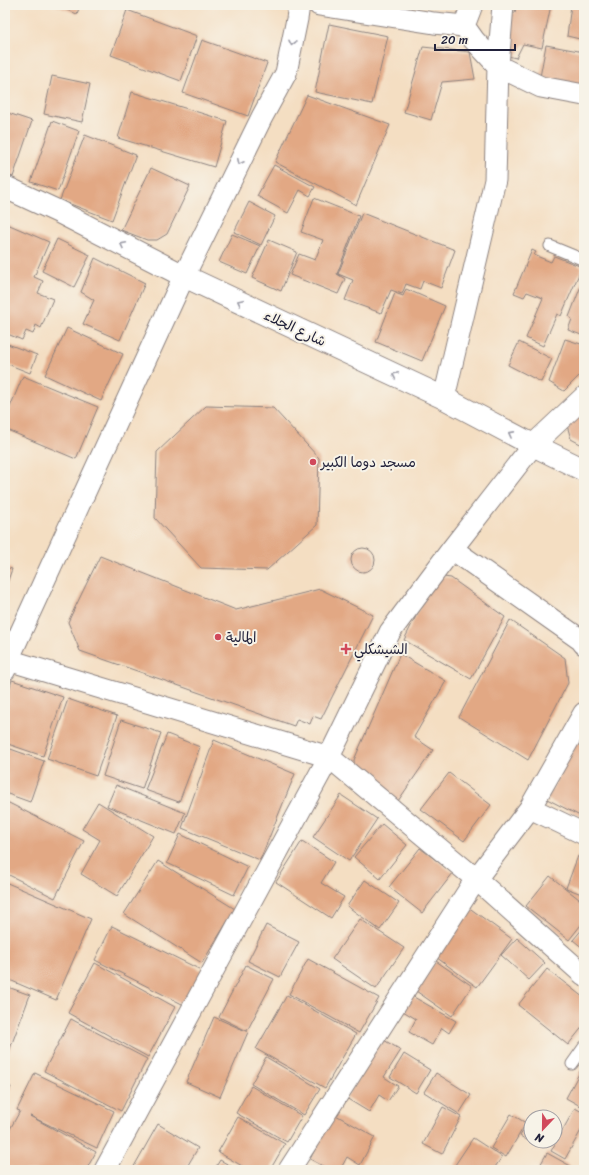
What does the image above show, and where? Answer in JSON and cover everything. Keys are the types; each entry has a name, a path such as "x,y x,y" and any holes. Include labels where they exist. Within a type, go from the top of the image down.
{"street":[{"path":"299,5 286,73 262,117 184,276 6,663 330,757 476,878 584,975"},
{"path":"319,5 434,23 464,26 474,40 498,66 541,87 584,95"},
{"path":"464,26 472,5"},
{"path":"444,398 495,180 498,66 503,5"},
{"name":"شارع الجلاء","path":"5,187 59,212 184,276 444,398 584,470"},
{"path":"105,1170 330,757 390,632 533,445 584,397"},
{"path":"452,549 582,640 584,644"},
{"path":"289,1170 476,878 530,808 584,713"},
{"path":"530,808 584,834"}],"lane":[{"path":"550,246 584,260"},
{"path":"572,1064 584,1047"}],"building":[{"path":"55,5 80,5 77,14"},
{"path":"516,5 551,5 542,48 523,44 516,58 504,55 508,13 515,13"},
{"path":"571,5 584,5 584,40 567,36"},
{"path":"127,10 197,36 181,81 111,55"},
{"path":"329,24 388,36 372,104 315,92"},
{"path":"202,40 267,63 248,116 183,93"},
{"path":"546,45 584,52 584,88 540,77"},
{"path":"423,47 470,52 475,79 442,82 431,120 404,112"},
{"path":"52,76 90,84 82,122 44,114"},
{"path":"132,92 227,121 214,167 118,138"},
{"path":"307,95 390,125 356,205 275,162"},
{"path":"5,112 32,121 13,177 5,174"},
{"path":"52,121 79,131 58,191 31,182"},
{"path":"85,135 136,155 112,220 60,200"},
{"path":"274,165 315,187 310,196 300,190 288,213 257,196"},
{"path":"151,168 190,186 167,234 157,240 147,240 121,230"},
{"path":"314,198 359,216 337,274 345,279 338,294 290,275 299,254 315,260 323,240 301,232"},
{"path":"249,202 275,216 261,245 234,232"},
{"path":"362,213 455,250 441,288 423,281 420,289 406,284 402,294 391,290 381,313 345,300 353,280 338,274"},
{"path":"5,223 49,242 34,277 43,281 38,293 53,299 41,328 36,325 33,334 26,331 22,340 5,333 5,307 7,303 5,303"},
{"path":"232,234 260,246 247,274 219,262"},
{"path":"57,239 90,255 74,287 42,271"},
{"path":"269,240 297,252 281,291 252,278"},
{"path":"532,250 536,252 534,255 551,262 554,256 582,267 561,316 557,314 543,346 526,338 543,298 527,292 524,297 514,293"},
{"path":"95,258 145,283 120,340 83,324 94,300 81,292"},
{"path":"584,278 584,336 568,330 572,319 569,317"},
{"path":"406,289 445,306 422,361 376,342 395,293 403,296"},
{"path":"67,328 123,354 101,401 45,375"},
{"path":"565,339 584,345 584,371 564,391 549,382"},
{"path":"519,342 552,359 541,382 508,365"},
{"path":"5,343 37,355 30,373 5,363"},
{"path":"23,376 98,407 76,459 5,429 5,419"},
{"path":"584,405 584,446 571,439 566,422"},
{"name":"مسجد دوما الكبير","path":"206,406 273,408 319,458 317,525 267,570 201,568 155,518 157,452"},
{"path":"363,548 372,551 375,560 372,569 363,572 354,569 351,560 354,551"},
{"name":"المالية","path":"100,556 236,610 320,589 373,615 321,719 313,716 310,724 297,719 294,726 80,651 68,622"},
{"path":"5,567 12,569 5,589"},
{"path":"436,576 451,578 505,617 471,679 404,640"},
{"path":"510,620 565,658 568,683 528,760 459,717"},
{"path":"400,654 446,681 414,737 433,750 398,801 355,771 354,760"},
{"path":"12,680 63,697 43,756 5,743 5,703"},
{"path":"68,699 117,716 96,776 47,759"},
{"path":"121,720 161,733 142,789 103,776"},
{"path":"584,728 584,818 547,799"},
{"path":"167,734 200,747 179,802 145,790"},
{"path":"214,740 295,774 260,860 182,828"},
{"path":"5,747 44,761 30,802 5,793"},
{"path":"449,773 491,805 464,841 421,809"},
{"path":"116,785 185,813 176,834 107,806"},
{"path":"341,795 377,819 349,861 313,837"},
{"path":"5,801 84,841 55,898 5,873"},
{"path":"98,802 153,836 117,896 81,874 100,840 82,829"},
{"path":"382,824 407,845 380,879 354,857"},
{"path":"180,834 248,867 234,895 167,863"},
{"path":"302,841 334,862 321,883 344,897 331,918 276,882"},
{"path":"420,848 453,873 422,913 389,887"},
{"path":"578,856 584,858 584,895 566,888"},
{"path":"158,861 235,909 202,963 124,914"},
{"path":"550,876 584,903 584,921 569,940 526,906"},
{"path":"365,880 399,903 380,930 347,906"},
{"path":"5,882 91,919 56,1000 5,978"},
{"path":"464,904 512,939 477,987 429,952"},
{"path":"360,919 404,948 376,989 332,959"},
{"path":"266,925 299,942 280,977 248,961"},
{"path":"112,926 203,971 186,1006 95,960"},
{"path":"584,927 584,949 573,940"},
{"path":"517,938 545,963 529,980 501,955"},
{"path":"308,959 379,998 359,1033 289,994"},
{"path":"436,961 472,986 452,1016 416,991"},
{"path":"95,963 175,1007 148,1057 68,1013"},
{"path":"246,965 274,979 247,1031 219,1017"},
{"path":"547,969 584,998 584,1025 568,1045 518,1005"},
{"path":"5,986 30,995 5,1062"},
{"path":"287,995 356,1034 325,1088 256,1049"},
{"path":"412,996 456,1021 449,1033 442,1028 432,1045 409,1032 416,1019 403,1011"},
{"path":"214,1017 248,1032 220,1097 186,1082"},
{"path":"71,1019 147,1059 121,1111 44,1071"},
{"path":"382,1039 401,1050 384,1077 398,1086 388,1101 379,1095 369,1112 346,1098"},
{"path":"404,1054 430,1070 416,1093 390,1077"},
{"path":"266,1057 320,1089 304,1115 251,1084"},
{"path":"584,1066 584,1108 566,1098"},
{"path":"35,1073 114,1111 97,1148 30,1116 96,1152 86,1170 5,1170 5,1138 20,1111 17,1110"},
{"path":"436,1073 471,1095 459,1114 424,1092"},
{"path":"5,1083 11,1087 5,1099"},
{"path":"251,1086 302,1116 287,1142 236,1113"},
{"path":"443,1107 461,1117 442,1154 423,1144"},
{"path":"575,1108 584,1113 584,1125 565,1159 551,1151 552,1149 563,1149 563,1130"},
{"path":"334,1114 375,1137 360,1165 347,1157 340,1170 330,1170 310,1159"},
{"path":"511,1114 523,1121 523,1128 506,1157 491,1148"},
{"path":"238,1117 285,1144 270,1170 249,1170 218,1152"},
{"path":"158,1124 198,1148 185,1170 132,1170"},
{"path":"523,1131 523,1138 520,1136"},
{"path":"473,1138 502,1157 493,1170 462,1170 455,1165"},
{"path":"547,1153 576,1169 544,1170 539,1167"},
{"path":"220,1160 238,1170 214,1170"}],"place":[{"name":"مسجد دوما الكبير","path":"313,462"},
{"name":"المالية","path":"218,637"},
{"name":"الشيشكلي","path":"346,649"}]}
